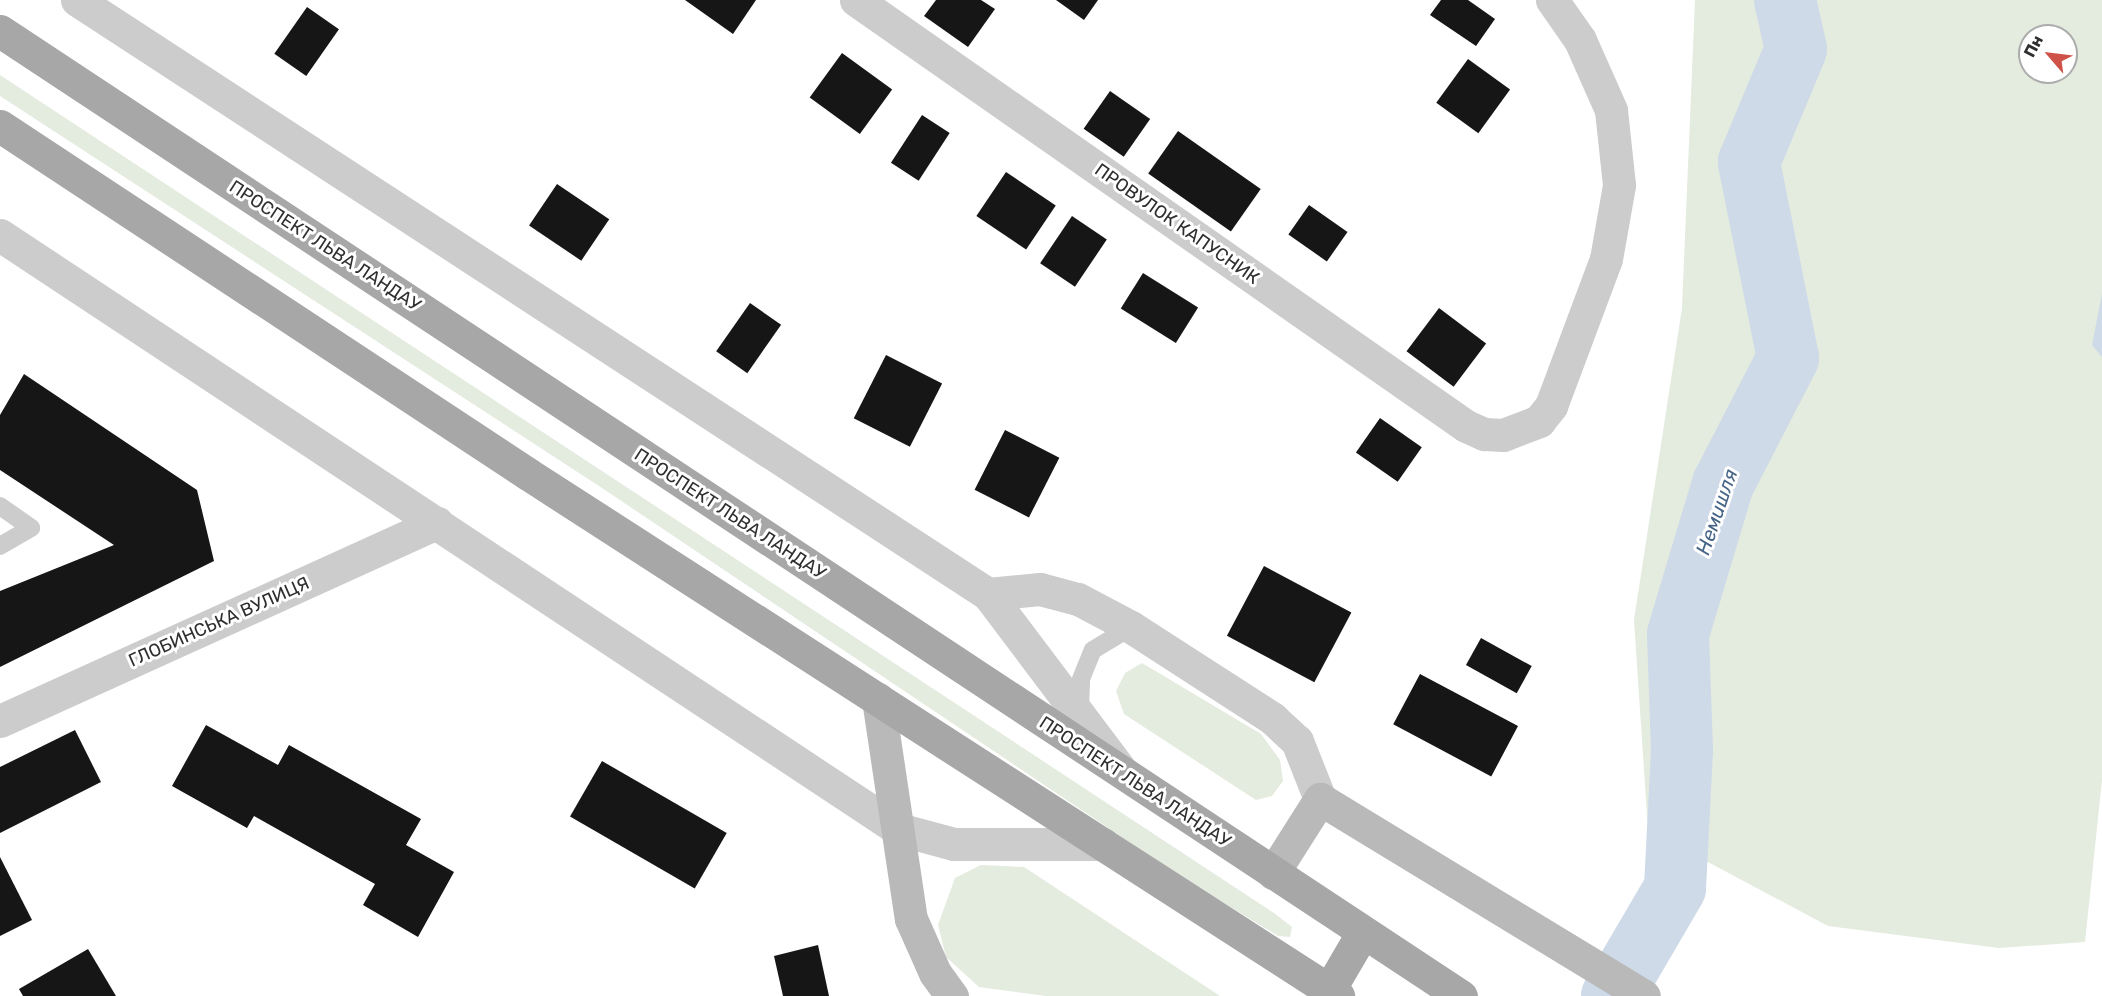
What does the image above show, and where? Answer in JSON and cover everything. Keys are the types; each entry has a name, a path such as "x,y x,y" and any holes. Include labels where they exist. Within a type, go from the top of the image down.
{"main road":[{"name":"ПРОСПЕКТ ЛЬВА ЛАНДАУ","path":"0,31 1461,996"},
{"path":"0,126 1331,994 1363,932"}],"street":[{"path":"77,0 988,594 1125,776"},
{"name":"ПРОВУЛОК КАПУСНИК","path":"856,0 1466,426 1484,434 1503,435 1539,421 1551,406 1606,259 1619,185 1611,110 1580,40 1555,1"},
{"path":"0,235 898,829 954,844 1103,844"},
{"name":"ГЛОБИНСЬКА ВУЛИЦЯ","path":"0,721 437,523"},
{"path":"988,594 1040,589 1078,599 1131,627 1272,718 1297,741 1320,799 1644,996"},
{"path":"878,699 911,919 935,973 952,996"},
{"path":"1273,873 1320,799"}],"lane":[{"path":"0,506 32,528 0,546"},
{"path":"1081,718 1078,697 1085,664 1093,650 1109,636 1131,627"}],"shaded area":[{"path":"1695,0 2102,0 2102,780 2085,942 1999,948 1828,926 1648,830 1634,620 1682,308"},
{"path":"0,75 1274,913 1292,927 1290,937 1278,936 1183,878 602,488 0,96"},
{"path":"1142,663 1261,734 1280,760 1283,781 1272,796 1256,800 1124,714 1116,691 1125,673"},
{"path":"981,865 1024,867 1220,996 1046,996 979,987 946,957 938,925 955,878"}],"water":[{"path":"2102,294 2102,357 2092,345"}],"building":[{"path":"685,0 756,0 733,34"},
{"path":"936,0 981,0 995,9 968,47 924,16"},
{"path":"1056,0 1098,0 1084,20"},
{"path":"1441,0 1468,0 1495,19 1476,46 1430,15"},
{"path":"307,7 339,29 306,76 274,54"},
{"path":"842,53 892,89 860,134 810,97"},
{"path":"1468,59 1510,90 1478,133 1436,103"},
{"path":"1110,91 1150,119 1124,157 1084,129"},
{"path":"922,115 950,133 919,181 891,163"},
{"path":"1178,131 1261,189 1231,232 1148,174"},
{"path":"1006,172 1056,206 1026,249 976,216"},
{"path":"557,184 609,219 581,261 529,225"},
{"path":"1309,205 1348,232 1327,261 1288,234"},
{"path":"1072,216 1107,239 1075,287 1040,263"},
{"path":"1143,273 1198,307 1176,343 1121,309"},
{"path":"750,303 781,325 747,373 716,351"},
{"path":"1439,308 1486,344 1454,387 1407,351"},
{"path":"886,355 942,384 910,447 854,418"},
{"path":"24,374 197,490 214,561 0,667 0,591 114,545 0,470 0,415"},
{"path":"1380,418 1422,447 1398,482 1356,452"},
{"path":"1005,430 1059,458 1029,517 975,490"},
{"path":"1264,566 1351,612 1314,682 1227,636"},
{"path":"1481,638 1532,666 1517,693 1466,665"},
{"path":"1420,674 1518,726 1491,776 1393,724"},
{"path":"206,725 278,765 289,745 421,819 406,845 454,872 418,937 363,905 375,884 254,816 247,828 172,786"},
{"path":"75,730 101,782 0,833 0,767"},
{"path":"602,761 727,833 695,888 570,816"},
{"path":"0,857 32,920 0,936"},
{"path":"818,945 829,996 783,996 774,956"},
{"path":"88,949 116,996 23,996 19,989"}],"waterway":[{"name":"Немишля","path":"1612,996 1675,888 1682,750 1678,634 1723,484 1788,358 1749,162 1796,49 1785,0"}]}
